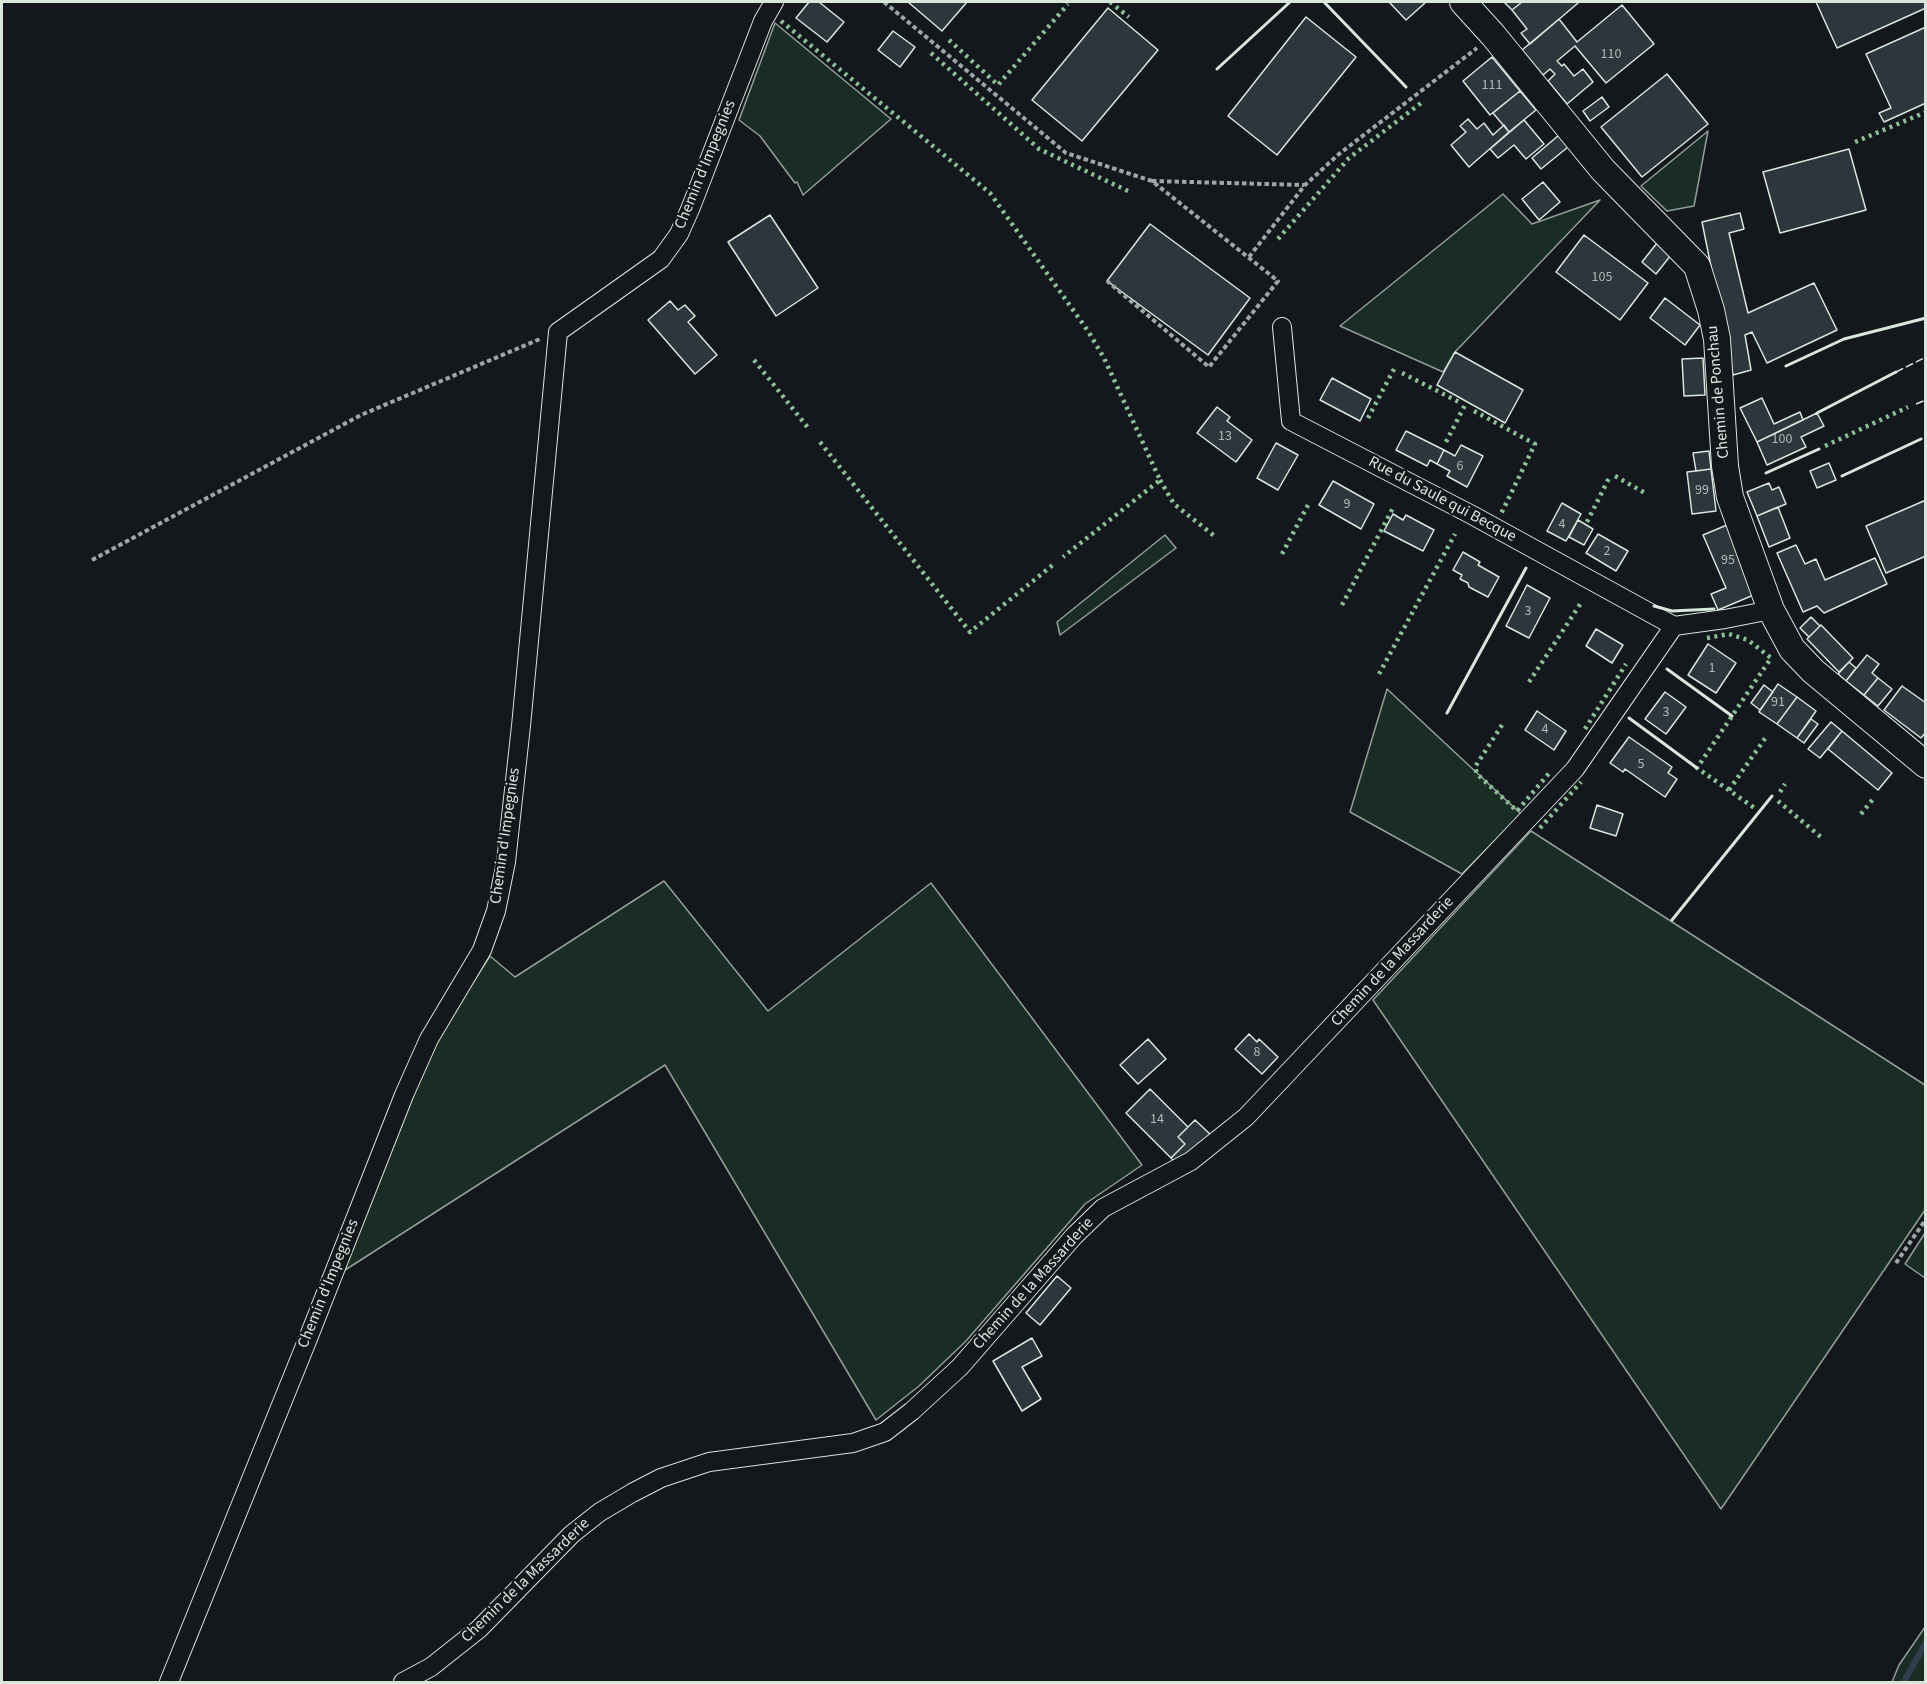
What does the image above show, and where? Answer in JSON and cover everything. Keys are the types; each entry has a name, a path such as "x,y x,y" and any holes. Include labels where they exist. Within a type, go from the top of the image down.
{"street":[{"name":"Chemin d'Impegnies","path":"169,1683 404,1095 429,1038 482,950 496,911 506,862 521,726 558,332 661,259 679,234 763,21 774,2"},
{"name":"Chemin de Ponchau","path":"1463,2 1493,35 1603,170 1697,266 1711,310 1717,339 1725,466 1730,497 1771,610 1792,649 1813,671 1926,765"},
{"name":"Rue du Saule qui Becque","path":"1282,327 1291,421 1472,515 1674,626"},
{"path":"1674,626 1725,620 1771,610"},
{"name":"Chemin de la Massarderie","path":"403,1683 431,1667 479,1629 572,1534 600,1512 632,1493 661,1478 709,1462 853,1443 885,1432 912,1411 960,1367 1074,1236 1104,1208 1191,1161 1246,1117 1575,769 1674,626"}],"path":[{"path":"884,2 1066,153 1152,181 1305,185"},
{"path":"1249,257 1305,185 1339,154 1493,35"},
{"path":"1107,282 1209,367 1278,281 1152,181"},
{"path":"92,560 361,415 558,332"},
{"path":"1896,1263 1926,1219"}],"green space":[{"path":"775,23 891,119 803,195 797,182 795,183 760,136 739,120"},
{"path":"1708,131 1694,206 1667,211 1641,186"},
{"path":"1503,194 1532,224 1600,200 1455,352 1443,372 1340,326"},
{"path":"1165,535 1176,548 1060,635 1057,622"},
{"path":"1387,689 1521,814 1462,874 1350,812"},
{"path":"1531,831 1925,1085 1925,1210 1721,1509 1373,1000"},
{"path":"664,881 768,1011 931,883 1142,1165 1085,1204 966,1341 919,1386 876,1420 665,1065 342,1272 428,1057 442,1030 490,956 515,977"},
{"path":"1925,1233 1925,1278 1905,1264"},
{"path":"1925,1627 1925,1682 1892,1682 1899,1665"}],"building":[{"path":"809,2 819,2 844,22 827,42 796,18"},
{"path":"908,2 967,2 942,31"},
{"path":"1389,2 1426,2 1406,20"},
{"path":"1504,2 1522,2 1512,10"},
{"path":"1522,2 1578,3 1530,44 1521,33 1527,29 1512,10"},
{"path":"1816,2 1926,2 1926,8 1837,48"},
{"path":"1622,5 1654,44 1606,83 1575,46 1557,61 1562,66 1564,64 1574,76 1583,69 1593,82 1567,104 1548,81 1555,74 1550,69 1543,75 1522,50 1559,19 1577,42"},
{"path":"1108,8 1158,50 1082,141 1032,100"},
{"path":"1306,17 1356,57 1277,155 1228,116"},
{"path":"1926,27 1926,103 1884,122 1879,113 1891,108 1866,54"},
{"path":"893,31 915,47 900,67 878,50"},
{"path":"1492,57 1520,91 1490,115 1463,81"},
{"path":"1667,74 1708,124 1642,177 1601,127"},
{"path":"1520,91 1536,110 1509,132 1493,113"},
{"path":"1602,97 1609,107 1590,121 1583,111"},
{"path":"1468,119 1477,129 1484,123 1493,135 1504,125 1509,132 1469,167 1451,145 1466,132 1460,126"},
{"path":"1524,120 1544,144 1526,159 1514,145 1498,158 1490,149"},
{"path":"1559,135 1568,147 1541,169 1532,158"},
{"path":"1849,149 1866,210 1780,233 1763,172"},
{"path":"1543,182 1560,202 1539,220 1522,199"},
{"path":"1740,213 1744,229 1729,233 1748,313 1814,283 1837,330 1767,363 1752,332 1745,335 1751,370 1733,375 1702,222"},
{"path":"770,215 818,288 776,316 728,242"},
{"path":"1150,224 1250,298 1208,355 1107,281"},
{"path":"1584,235 1648,283 1620,320 1556,272"},
{"path":"1657,243 1671,255 1656,274 1642,262"},
{"path":"1665,298 1700,325 1685,345 1650,318"},
{"path":"670,301 678,310 685,305 695,316 688,322 717,355 695,374 648,320"},
{"path":"1455,352 1523,390 1505,423 1437,385"},
{"path":"1703,358 1705,395 1684,396 1682,359"},
{"path":"1332,378 1371,399 1360,421 1320,400"},
{"path":"1762,398 1774,424 1800,412 1803,420 1757,442 1740,408"},
{"path":"1217,407 1230,417 1227,421 1252,440 1236,462 1197,433"},
{"path":"1817,413 1824,426 1801,437 1806,447 1767,465 1757,442"},
{"path":"1406,431 1444,450 1437,464 1430,460 1427,466 1396,450"},
{"path":"1276,443 1298,455 1278,490 1257,478"},
{"path":"1461,445 1483,456 1467,487 1447,476 1450,471 1437,464 1444,450 1455,456"},
{"path":"1709,451 1711,469 1696,471 1693,453"},
{"path":"1829,463 1836,480 1817,488 1810,471"},
{"path":"1711,469 1716,511 1692,514 1687,472"},
{"path":"1333,481 1374,504 1361,529 1319,505"},
{"path":"1769,483 1772,490 1779,487 1786,504 1757,516 1747,492"},
{"path":"1926,500 1926,556 1886,573 1866,526"},
{"path":"1562,503 1581,514 1566,541 1547,531"},
{"path":"1778,507 1790,538 1769,547 1757,516"},
{"path":"1393,514 1403,520 1406,515 1434,530 1423,551 1384,531"},
{"path":"1578,520 1593,529 1584,545 1569,537"},
{"path":"1727,525 1756,594 1718,610 1711,594 1726,588 1703,535"},
{"path":"1598,534 1628,551 1616,571 1586,553"},
{"path":"1796,545 1805,564 1816,559 1825,580 1875,558 1887,584 1824,613 1817,606 1803,612 1777,553"},
{"path":"1463,552 1480,562 1478,565 1499,577 1488,597 1469,587 1468,583 1460,579 1462,575 1453,570"},
{"path":"1527,585 1550,598 1529,638 1506,626"},
{"path":"1811,617 1820,626 1809,637 1800,628"},
{"path":"1821,625 1853,658 1839,672 1807,639"},
{"path":"1596,629 1623,645 1612,663 1586,646"},
{"path":"1708,644 1736,663 1716,693 1688,675"},
{"path":"1867,655 1879,664 1872,673 1878,678 1864,695 1846,681"},
{"path":"1849,662 1856,668 1846,681 1838,674"},
{"path":"1878,678 1892,689 1878,706 1864,695"},
{"path":"1778,684 1797,697 1777,724 1759,712"},
{"path":"1764,685 1773,692 1760,710 1751,703"},
{"path":"1902,686 1926,703 1926,732 1921,738 1884,710"},
{"path":"1665,692 1686,707 1666,734 1645,719"},
{"path":"1797,697 1816,711 1797,738 1777,724"},
{"path":"1537,711 1566,731 1554,750 1525,730"},
{"path":"1811,719 1818,724 1804,743 1797,738"},
{"path":"1831,722 1842,731 1820,758 1808,749"},
{"path":"1842,731 1892,773 1878,790 1828,749"},
{"path":"1629,737 1672,767 1668,773 1677,779 1665,797 1625,769 1623,772 1610,763"},
{"path":"1597,805 1623,814 1616,836 1590,828"},
{"path":"1249,1034 1257,1042 1259,1039 1278,1057 1262,1074 1235,1049"},
{"path":"1148,1039 1166,1059 1138,1084 1120,1065"},
{"path":"1150,1089 1188,1127 1178,1137 1185,1144 1171,1158 1126,1113"},
{"path":"1195,1120 1212,1136 1175,1162 1171,1158 1185,1144 1178,1137"},
{"path":"1057,1276 1071,1288 1040,1325 1026,1313"},
{"path":"1032,1338 1042,1356 1022,1367 1041,1399 1022,1411 993,1361"}],"waterway":[{"path":"1904,1682 1926,1642"}],"hedge":[{"path":"1110,2 1129,17"},
{"path":"949,40 998,85 1068,4"},
{"path":"781,21 990,193 1088,331 1104,358 1160,480 1063,557"},
{"path":"931,53 1039,149 1128,191"},
{"path":"1278,239 1349,158 1421,103"},
{"path":"1855,142 1926,112"},
{"path":"754,360 809,429"},
{"path":"1368,418 1394,369"},
{"path":"1402,373 1459,402"},
{"path":"1446,442 1465,405"},
{"path":"1825,446 1908,407"},
{"path":"1474,411 1535,444 1501,514"},
{"path":"820,442 970,632 1054,564"},
{"path":"1587,522 1610,476"},
{"path":"1615,476 1645,493"},
{"path":"1160,480 1174,504 1217,538"},
{"path":"1282,554 1309,503"},
{"path":"1342,605 1394,506"},
{"path":"1379,674 1455,534"},
{"path":"1529,682 1581,603"},
{"path":"1707,638 1729,634 1748,640 1771,658 1697,768 1756,809"},
{"path":"1585,729 1626,664"},
{"path":"1502,725 1475,767 1477,774 1517,811 1551,771"},
{"path":"1729,790 1766,737"},
{"path":"1540,828 1581,782"},
{"path":"1780,792 1785,784"},
{"path":"1861,814 1873,799"},
{"path":"1778,801 1822,838"}],"fence":[{"path":"1896,372 1926,357"},
{"path":"1916,404 1926,400"}],"wall":[{"path":"1217,69 1290,2"},
{"path":"1324,2 1406,87"},
{"path":"1786,366 1844,339 1926,318"},
{"path":"1817,413 1896,372"},
{"path":"1842,476 1921,439"},
{"path":"1766,473 1819,449"},
{"path":"1447,713 1526,568"},
{"path":"1654,606 1672,611 1714,609"},
{"path":"1667,669 1732,716"},
{"path":"1629,718 1697,768"},
{"path":"1672,920 1772,796"}]}
